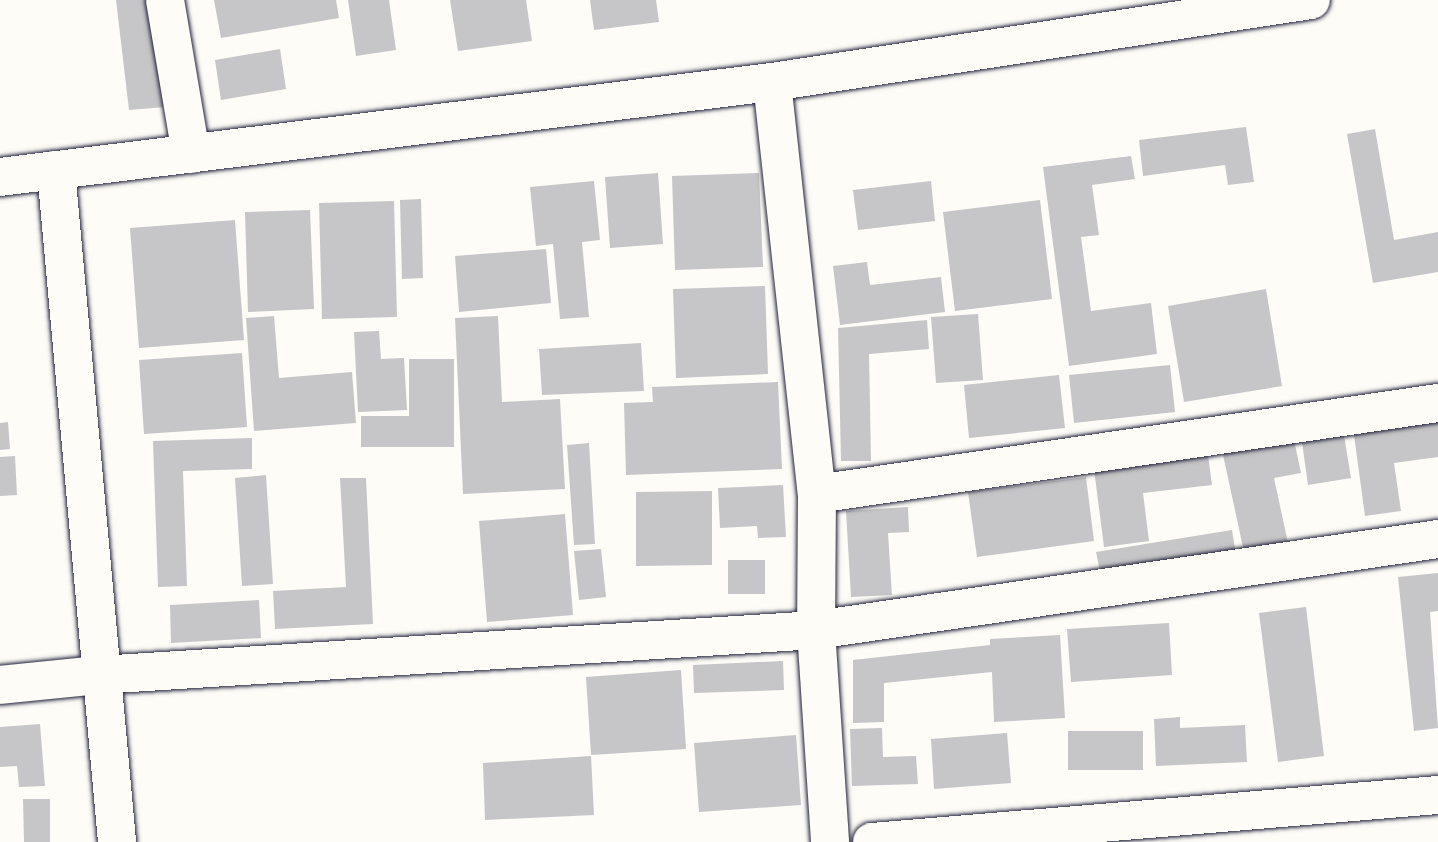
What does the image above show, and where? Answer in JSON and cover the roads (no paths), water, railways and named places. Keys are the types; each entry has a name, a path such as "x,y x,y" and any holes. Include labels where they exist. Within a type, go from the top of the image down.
{"street":[{"path":"165,0 191,154"},
{"path":"0,177 772,82 1311,0"},
{"path":"772,82 817,494 816,630 830,842"},
{"path":"56,170 99,675 117,842"},
{"path":"817,494 1438,403"},
{"path":"0,685 99,675 816,630 1438,539"},
{"path":"872,842 1438,795"}]}
